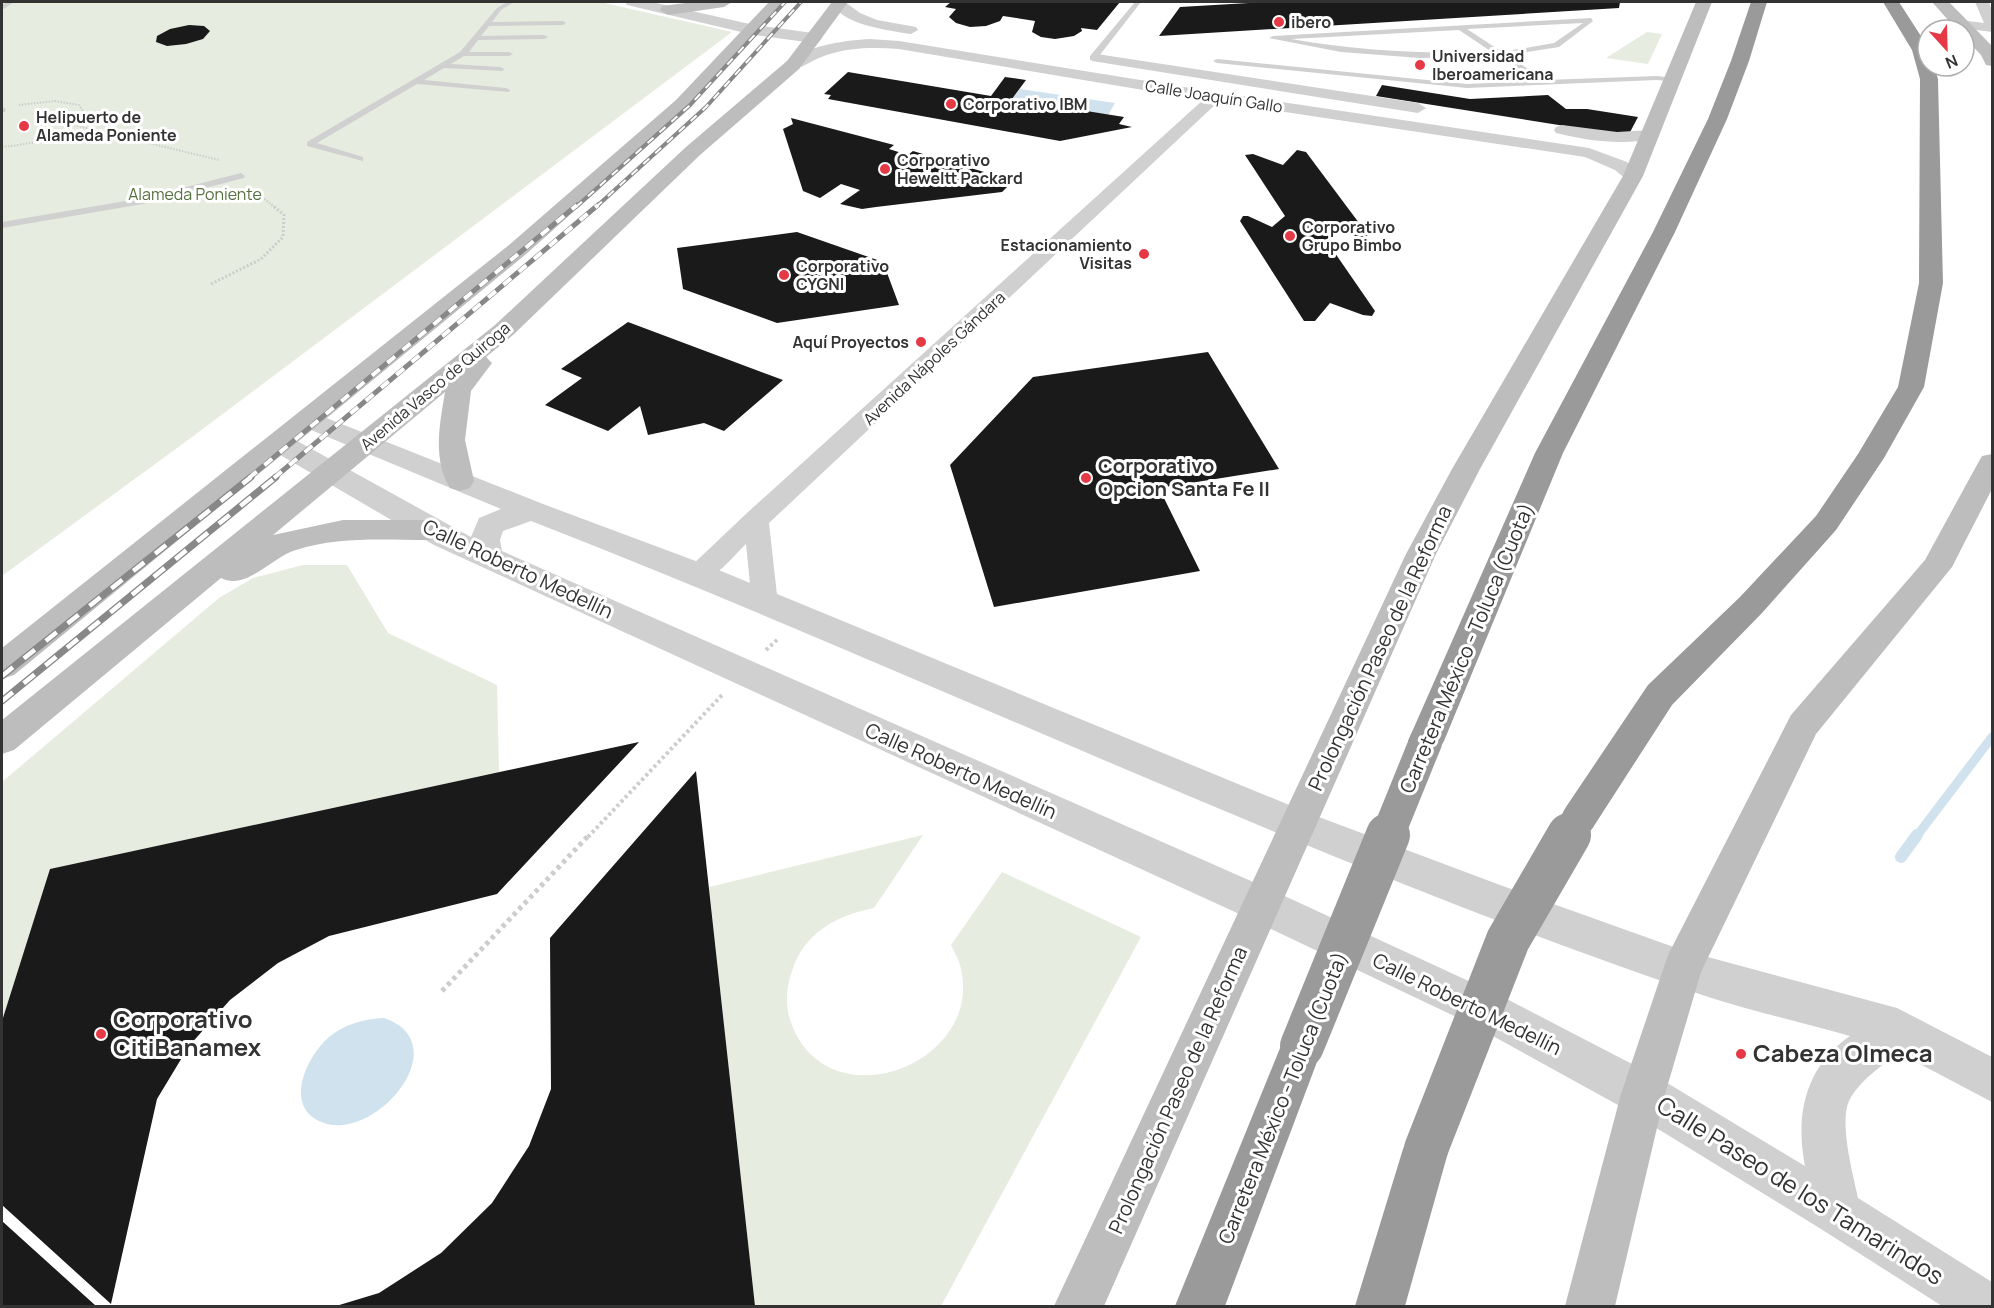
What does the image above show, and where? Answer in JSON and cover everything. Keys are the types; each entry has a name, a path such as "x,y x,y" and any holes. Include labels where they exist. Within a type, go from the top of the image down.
{"highway":[{"name":"Carretera México - Toluca (Cuota)","path":"1200,1306 1302,1046 1426,741 1550,453 1684,193 1735,79 1759,2"},
{"path":"1380,1306 1426,1149 1508,940 1579,818 1660,695 1751,604 1826,523 1870,458 1911,387 1930,283 1929,79 1921,50 1891,2"}],"main road":[{"path":"668,10 724,2"},
{"path":"2,666 517,250 683,104 778,2"},
{"name":"Avenida Vasco de Quiroga","path":"2,740 504,330 693,151 793,64 839,2"},
{"name":"Prolongación Paseo de la Reforma","path":"1079,1306 1421,554 1466,469 1633,176 1704,2"},
{"path":"1940,2 1955,18"},
{"path":"1976,40 1989,53 1992,62"},
{"path":"460,481 451,440 458,390 504,330"},
{"path":"1590,1306 1643,1094 1682,969 1803,725 1937,567 1992,463"},
{"path":"148,620 286,541 343,530 429,530"}],"street":[{"path":"633,2 754,30 813,38"},
{"path":"839,2 852,16 863,20 922,32 899,45"},
{"path":"1976,25 1992,27 1982,2"},
{"name":"Calle Joaquín Gallo","path":"793,64 832,47 868,42 899,45 1215,97 1589,153 1621,166 1633,176"},
{"name":"Calle Joaquín Gallo","path":"1087,57 1430,110"},
{"name":"Avenida Nápoles Gándara","path":"698,574 1215,97"},
{"path":"1510,140 1526,135 1523,124"},
{"path":"1545,128 1611,138 1650,135"},
{"path":"309,419 365,444 533,511 698,574 765,604 1298,825 1499,903 1682,969 1897,1029 1992,1080"},
{"name":"Calle Roberto Medellín","path":"280,443 429,530 1262,905 1486,1010 1643,1094"},
{"path":"487,556 485,540 490,525 508,517 533,511"},
{"path":"756,519 765,604"},
{"path":"1838,1212 1823,1141 1827,1094 1856,1058 1897,1029"},
{"name":"Calle Paseo de los Tamarindos","path":"1643,1094 1838,1212 1986,1306"}],"lane":[{"path":"2,8 11,2"},
{"path":"360,159 310,144 463,54 499,9 511,2"},
{"path":"1087,57 1138,2"},
{"path":"1591,20 1556,45 1501,54 1420,56 1341,50 1273,38 1591,20"},
{"path":"488,24 563,22"},
{"path":"1461,28 1544,83"},
{"path":"478,38 544,37"},
{"path":"463,54 509,54"},
{"path":"1217,61 1467,86 1657,78 1673,81"},
{"path":"444,66 500,69"},
{"path":"416,82 506,90"},
{"path":"2,225 143,201 241,176"}],"path":[{"path":"2,110 29,103 55,101 79,105 83,111 82,117 63,132 29,143 2,147"},
{"path":"442,991 743,672 800,618"}],"green space":[{"name":"Alameda Poniente","path":"2,2 600,2 732,32 192,437 2,576"},
{"path":"1647,32 1662,34 1648,64 1606,58"},
{"path":"303,565 347,565 388,633 497,685 499,772 51,869 2,1021 2,782 219,598 253,578"},
{"path":"923,835 874,908 847,915 813,936 797,958 792,971 787,1000 788,1014 793,1028 813,1057 840,1072 871,1075 902,1068 930,1052 951,1029 962,999 960,965 951,945 1002,872 1141,937 941,1306 755,1306 709,887"}],"water":[{"path":"1020,89 1115,103 1108,115 1012,99"},
{"path":"384,1018 405,1030 413,1047 412,1067 402,1087 386,1104 366,1118 345,1125 324,1123 311,1116 304,1106 301,1095 302,1082 306,1069 320,1046 335,1032 348,1026 362,1021"}],"building":[{"path":"951,2 1120,2 1097,30 1081,28 1082,31 1074,36 1055,39 1041,37 1032,32 1035,21 1003,16 1000,21 986,26 970,27 956,23 949,17 956,9 945,7"},
{"name":"ibero","path":"1266,2 1620,2 1619,8 1159,36 1180,7"},
{"path":"189,25 204,26 210,31 203,39 186,44 167,46 156,42 157,36 170,29"},
{"name":"Corporativo IBM","path":"848,72 991,96 1005,77 1026,80 1012,99 1124,117 1119,124 1132,127 1060,141 828,99 831,95 824,94"},
{"path":"1382,85 1470,99 1548,95 1566,109 1587,109 1638,117 1628,136 1376,96"},
{"name":"Corporativo Heweltt Packard","path":"791,118 894,145 889,149 908,155 913,151 1021,183 1009,185 1002,192 862,209 840,204 860,190 841,184 820,198 803,191 783,129 793,124"},
{"name":"Corporativo Grupo Bimbo","path":"1297,150 1306,152 1368,235 1363,239 1337,230 1326,240 1375,311 1372,316 1330,303 1315,321 1304,321 1240,221 1243,216 1248,216 1272,227 1285,216 1245,155 1253,154 1283,165"},
{"name":"Corporativo CYGNI","path":"797,232 883,262 899,305 777,323 683,289 677,248"},
{"path":"628,322 783,380 724,431 704,423 648,435 640,406 608,431 545,405 582,378 561,369"},
{"name":"Corporativo Opcion Santa Fe II","path":"1208,352 1279,469 1159,488 1200,571 994,607 950,465 1033,377"},
{"name":"Corporativo CitiBanamex","path":"639,742 497,894 329,936 278,963 230,1000 189,1046 157,1099 111,1304 2,1205 2,1021 50,869"},
{"path":"696,771 755,1306 336,1306 379,1293 441,1253 492,1203 529,1146 551,1089 550,938"},
{"path":"2,1221 96,1306 2,1306"}],"waterway":[{"path":"1916,837 1992,737"},
{"path":"1901,857 1917,835"}],"railway":[{"path":"576,207 690,105 785,2"},
{"path":"596,207 706,107 801,2"},
{"path":"249,478 577,205"},
{"path":"274,478 598,205"},
{"path":"2,676 251,477"},
{"path":"2,701 276,477"}],"place":[{"name":"ibero","path":"1279,22"},
{"name":"Universidad Iberoamericana","path":"1420,65"},
{"name":"Corporativo IBM","path":"951,104"},
{"name":"Helipuerto de Alameda Poniente","path":"24,126"},
{"name":"Corporativo Heweltt Packard","path":"885,169"},
{"name":"Corporativo Grupo Bimbo","path":"1290,236"},
{"name":"Estacionamiento Visitas","path":"1144,254"},
{"name":"Corporativo CYGNI","path":"784,275"},
{"name":"Aquí Proyectos","path":"921,342"},
{"name":"Corporativo Opcion Santa Fe II","path":"1086,478"},
{"name":"Corporativo CitiBanamex","path":"101,1034"},
{"name":"Cabeza Olmeca","path":"1741,1054"}]}
